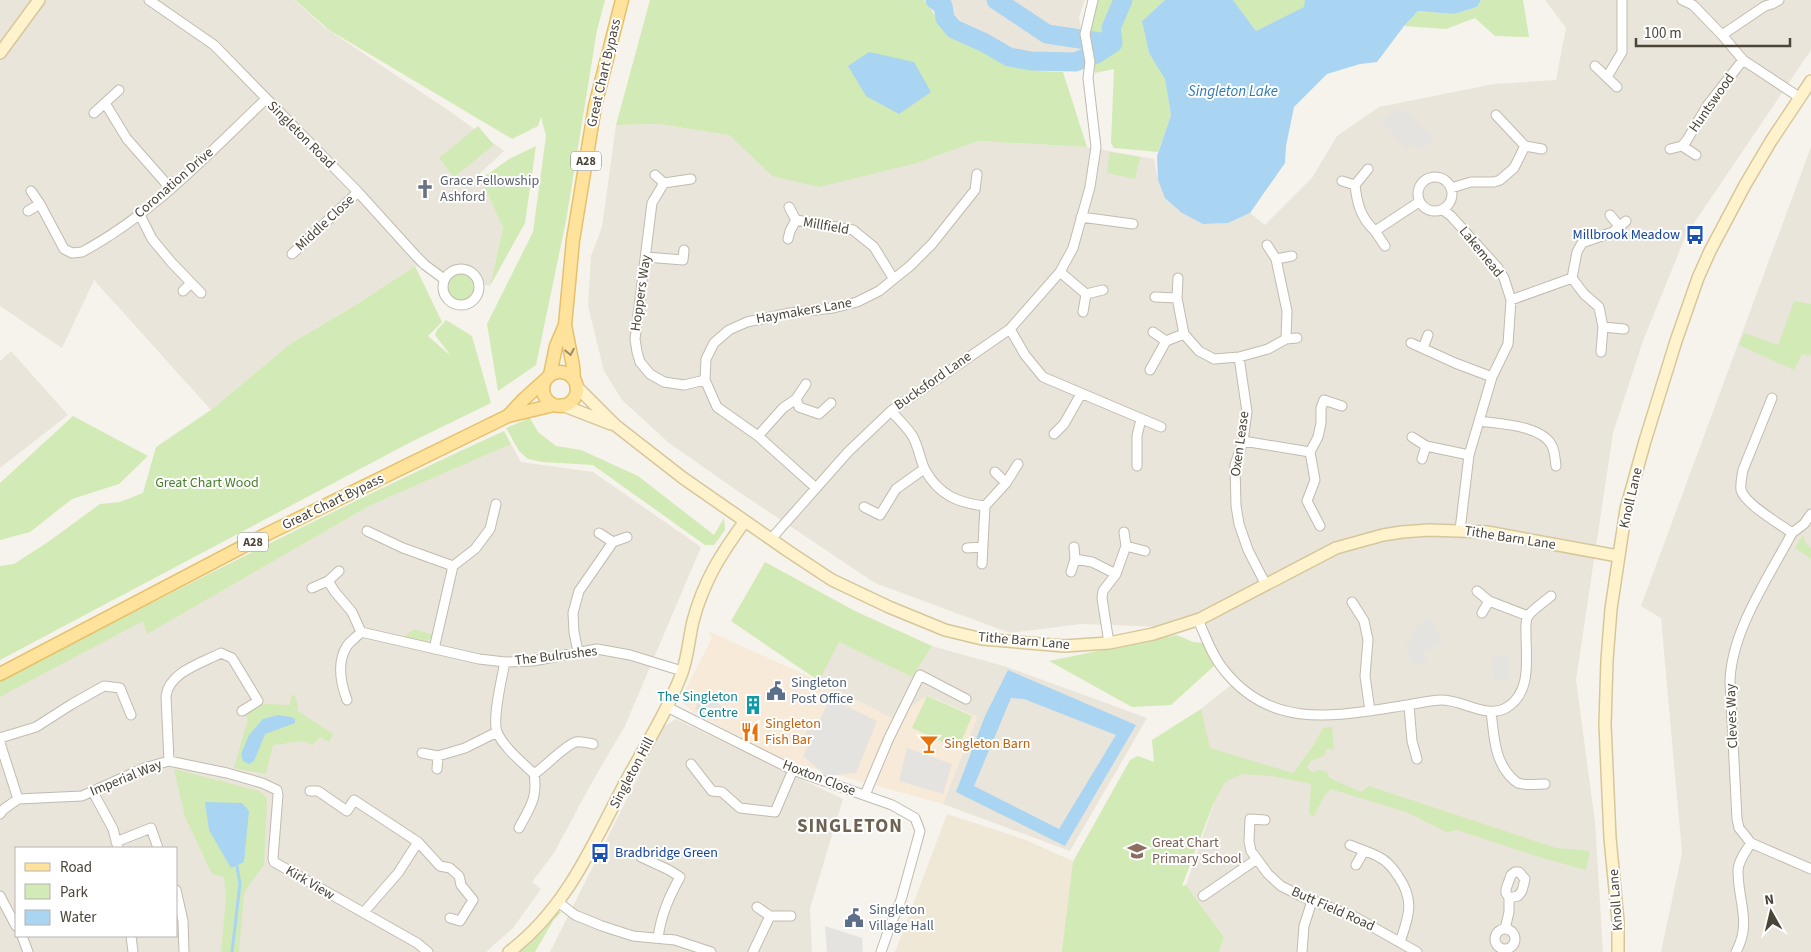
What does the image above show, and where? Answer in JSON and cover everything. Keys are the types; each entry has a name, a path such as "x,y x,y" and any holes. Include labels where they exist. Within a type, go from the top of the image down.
{"main road":[{"name":"Great Chart Bypass","path":"575,383 565,324 573,240 595,106 622,0"},
{"name":"Great Chart Bypass","path":"508,416 548,378 556,346 565,324"},
{"path":"555,373 566,373 575,383 574,397 571,401 558,405 550,402 544,394 544,385 548,378 555,373"},
{"name":"Great Chart Bypass","path":"0,674 267,534 508,416 558,405"}],"street":[{"path":"0,53 40,0"},
{"name":"Singleton Road","path":"149,0 214,45 358,192 416,256 444,279"},
{"name":"Bucksford Lane","path":"770,539 848,452 891,411 1010,329 1060,272 1073,248 1090,187 1096,147 1088,78 1090,62 1086,43 1093,0"},
{"path":"1607,77 1622,52 1622,0"},
{"path":"1682,0 1693,5 1743,60 1799,97"},
{"path":"1722,35 1765,6 1779,0"},
{"name":"Huntswood","path":"1670,149 1682,146 1707,106 1743,60"},
{"path":"1595,66 1617,87"},
{"name":"Knoll Lane","path":"1618,952 1618,921 1610,838 1605,724 1609,626 1626,509 1676,341 1698,278 1745,185 1799,97 1811,81"},
{"path":"94,113 118,90"},
{"name":"Coronation Drive","path":"31,191 64,249 72,253 86,249 140,215 171,190 266,99"},
{"path":"105,103 127,139 171,190"},
{"path":"1496,115 1525,146 1542,149"},
{"path":"1451,188 1471,182 1494,182 1500,180 1514,168 1525,146"},
{"name":"Huntswood","path":"1682,146 1696,155"},
{"path":"1368,169 1355,185 1357,202 1368,224 1376,231 1385,246"},
{"name":"Haymakers Lane","path":"705,380 706,359 714,343 728,330 754,320 790,313 833,308 858,302 879,290 910,266 932,244 975,190 977,174"},
{"path":"655,175 664,183 690,179"},
{"path":"1432,176 1440,177 1447,181 1451,188 1452,196 1449,204 1443,210 1429,211 1419,202 1417,194 1419,186 1425,179 1432,176"},
{"path":"1342,181 1355,185"},
{"name":"Hoppers Way","path":"664,183 652,203 635,339 640,362 650,374 664,382 684,385 705,380"},
{"name":"Middle Close","path":"292,254 358,192"},
{"path":"1376,231 1419,202"},
{"path":"28,211 40,204"},
{"name":"Millfield","path":"789,207 796,220"},
{"name":"Lakemead","path":"1443,210 1451,216 1498,268 1504,278 1511,300 1508,344 1492,377 1469,455 1460,530"},
{"path":"140,215 152,239 201,293"},
{"path":"1602,352 1603,327 1599,307 1584,294 1572,278 1576,252 1582,243 1613,232 1623,224 1610,215"},
{"path":"1081,217 1132,224"},
{"name":"Millfield","path":"796,220 853,230 874,247 893,278"},
{"name":"Millfield","path":"788,239 796,220"},
{"path":"1267,246 1276,259 1286,310 1286,339"},
{"path":"646,256 684,260 684,250"},
{"path":"1276,259 1292,256"},
{"path":"454,270 468,270 478,278 480,286 478,295 472,302 466,305 460,306 452,303 445,296 444,279 454,270"},
{"path":"1060,272 1086,294"},
{"path":"1178,278 1177,298 1184,334 1199,351 1214,359 1239,357 1268,349 1286,339 1297,338"},
{"path":"1511,300 1572,278"},
{"path":"183,291 192,283"},
{"path":"1086,294 1103,290"},
{"path":"1083,312 1086,294"},
{"path":"1155,297 1177,298"},
{"path":"1603,327 1624,330"},
{"path":"1010,329 1025,355 1042,377 1161,427"},
{"path":"1153,332 1166,340"},
{"path":"1150,370 1166,340 1184,334"},
{"path":"1423,348 1428,334"},
{"path":"1411,343 1492,377"},
{"name":"Oxen Lease","path":"1239,357 1247,412 1243,441 1235,465 1236,506 1239,524 1248,550 1266,585"},
{"path":"705,380 717,406 758,436 816,488"},
{"name":"Tithe Barn Lane","path":"575,383 614,425 683,478 832,580 889,607 945,630 982,639 1064,646 1109,643 1153,634 1198,620 1336,548 1402,532 1460,530 1487,532 1618,556"},
{"path":"758,436 783,408 796,399 806,384"},
{"path":"1054,434 1064,424 1081,394"},
{"path":"1772,398 1743,470 1742,492 1748,501 1792,533"},
{"path":"796,399 798,407 819,414 831,403"},
{"path":"1320,526 1307,501 1315,480 1310,452 1318,437 1321,423 1321,408 1324,400 1342,406"},
{"name":"Tithe Barn Lane","path":"558,405 614,425"},
{"path":"891,411 912,436 920,453 924,469 935,484 952,498 966,504 985,506"},
{"path":"1137,466 1137,436 1141,419"},
{"path":"1478,421 1532,430 1546,437 1552,445 1556,466"},
{"path":"1412,437 1426,446 1469,455"},
{"path":"1243,441 1310,452"},
{"path":"1422,459 1426,446"},
{"path":"982,564 985,506 1006,484 1018,464"},
{"path":"864,507 880,515 896,489 924,469"},
{"path":"994,472 1006,484"},
{"path":"434,649 453,566 475,549 490,529 496,504"},
{"name":"Cleves Way","path":"1751,843 1739,828 1737,819 1730,670 1738,642 1750,612 1792,533 1804,524 1811,514"},
{"name":"Singleton Hill","path":"509,952 540,923 558,902 586,861 624,785 668,707 682,671 693,622 704,588 720,556 745,521"},
{"path":"367,531 404,548 453,566"},
{"path":"599,532 613,542"},
{"path":"1109,643 1102,598 1103,590 1116,574 1126,546 1124,532"},
{"path":"578,652 574,622 575,602 579,591 613,542 627,537"},
{"path":"1126,546 1145,551"},
{"path":"967,548 983,547"},
{"path":"1071,572 1075,559 1074,547"},
{"path":"1075,559 1092,562 1116,574"},
{"path":"312,588 328,581 339,571"},
{"path":"328,581 352,612 361,632 347,646 342,658 340,672 342,687 347,700"},
{"path":"1477,591 1489,601 1528,616"},
{"path":"1198,620 1216,658 1224,670 1245,692 1261,702 1284,712 1305,716 1370,711 1442,700 1465,704 1491,712 1506,708 1517,699 1522,690 1526,674 1526,624 1528,616 1551,596"},
{"path":"1482,613 1489,601"},
{"path":"1352,602 1364,621 1368,640 1365,676 1370,711"},
{"name":"The Bulrushes","path":"361,632 471,657 505,662 533,661 597,649 614,651 682,671"},
{"path":"168,761 166,696 168,686 175,677 221,653 232,658 258,701 242,711"},
{"path":"505,662 496,713 497,732 534,774 536,788 534,800 519,828"},
{"name":"Hoxton Close","path":"865,795 889,738 920,675 966,699"},
{"path":"0,738 36,727 104,686 120,688 131,715"},
{"path":"1409,706 1416,759"},
{"name":"Hoxton Close","path":"668,707 793,770 855,794 865,795 915,818 920,831 901,900 881,952"},
{"path":"1491,712 1494,740 1499,761 1503,768 1515,782 1529,785 1545,784"},
{"path":"422,753 438,756 465,748 497,732"},
{"path":"534,774 568,746 578,742 593,744"},
{"path":"0,743 18,799 0,814"},
{"path":"437,769 438,756"},
{"name":"Imperial Way","path":"18,799 82,796 144,768 168,761 227,773"},
{"path":"691,764 712,790 722,792 740,808 775,812 793,770"},
{"name":"Kirk View","path":"227,773 262,783 277,790 274,862 364,912 417,943 428,952"},
{"path":"310,791 318,791 347,811 354,800 418,842 440,866 450,868 459,876 461,885 473,900 460,921 450,918"},
{"path":"93,792 112,829 117,845 151,828 158,847"},
{"name":"Butt Field Road","path":"1265,820 1250,819 1250,848 1268,874 1281,886 1355,917 1416,952"},
{"path":"364,912 398,873 418,842"},
{"path":"1736,952 1745,922 1738,871 1741,860 1751,843 1811,869"},
{"path":"1350,845 1380,857 1392,868 1408,892 1410,907 1400,942"},
{"path":"1356,865 1364,851"},
{"path":"641,856 680,877 660,923 658,938"},
{"path":"1203,896 1257,859"},
{"path":"0,896 15,924"},
{"path":"1505,929 1509,912 1509,898"},
{"path":"1302,952 1304,926 1312,900"},
{"path":"558,902 575,914 602,926 633,936 675,940 711,952"},
{"path":"178,906 184,952"},
{"path":"757,907 770,916 790,916"},
{"path":"753,952 770,916"},
{"path":"1505,929 1514,934 1515,941 1505,951 1499,947 1495,939 1497,933 1505,929"},
{"path":"23,937 28,952"},
{"path":"131,937 132,952"}],"shaded area":[{"path":"0,0 294,0 324,27 451,112 504,151 479,174 503,228 490,286 415,266 359,303 290,344 211,410 94,280 62,348 0,306"},
{"path":"942,0 1085,0 1079,17 1084,56 1023,56 969,30"},
{"path":"1545,0 1811,0 1811,50 1686,235 1643,341 1613,433 1576,680 1595,822 1603,952 1219,952 1224,937 1186,885 1214,803 1197,778 1201,709 1231,685 1196,628 1081,624 1010,633 875,583 669,443 622,400 604,371 588,306 591,256 602,227 616,125 658,124 729,135 772,176 917,163 978,141 1087,147 1154,159 1158,180 1182,213 1203,224 1228,223 1250,213 1265,225 1312,178 1337,136 1379,107 1494,84 1556,80 1566,28"},
{"path":"1397,110 1408,112 1434,139 1420,150 1413,144 1407,149 1381,121"},
{"path":"1811,147 1811,952 1661,952 1682,853 1661,618 1641,606"},
{"path":"11,351 68,415 0,468 0,361"},
{"path":"511,444 521,462 593,472 701,547 625,726 554,853 532,882 541,889 513,928 486,952 0,952 0,697 144,620 148,633 369,506"},
{"path":"1430,617 1443,641 1423,653 1427,660 1415,668 1406,653 1408,651 1405,645 1414,639 1410,633 1416,629 1415,626"},
{"path":"708,631 819,681 893,719 927,696 977,717 943,804 783,760 693,712 680,700 712,638"},
{"path":"839,641 912,677 932,646 1007,667 1147,718 1070,851 943,804 977,717 928,696 893,719 819,681"},
{"path":"1506,655 1510,679 1494,680 1491,656"},
{"path":"701,695 724,707 717,721 695,709"},
{"path":"830,698 877,721 856,773 826,776 803,756 808,746 804,739 809,724 817,726"},
{"path":"676,719 843,799 810,908 812,952 550,952 663,727"},
{"path":"907,748 952,764 943,794 899,781"},
{"name":"Great Chart Primary School","path":"1138,756 1137,952 895,952 947,814 1026,840 1073,861 1131,760"},
{"path":"825,926 862,938 863,952 827,952"}],"green space":[{"path":"295,0 605,0 597,30 566,221 536,365 498,391 487,324 533,232 546,136 541,117 538,126 512,139 329,30"},
{"path":"650,0 924,0 953,37 967,41 1007,65 1040,71 1063,72 1087,147 978,141 917,163 819,187 772,176 729,135 658,124 616,125"},
{"path":"1098,0 1165,0 1142,21 1149,53 1165,78 1171,115 1158,152 1114,148 1111,143 1114,69 1095,73 1090,21"},
{"path":"1233,0 1305,0 1305,7 1256,31"},
{"path":"1481,0 1523,0 1529,37 1495,36 1475,18 1446,29 1404,26 1418,11 1454,14 1477,7"},
{"path":"478,126 494,145 454,177 439,158"},
{"path":"536,146 525,223 490,286 503,228 481,179 509,159"},
{"path":"1110,152 1140,157 1135,179 1107,173"},
{"path":"415,266 442,322 428,336 451,356 435,335 446,320 472,336 491,403 409,443 0,660 0,566 14,564 100,504 120,502 143,493 156,447 211,410 290,344 359,303"},
{"path":"462,273 472,277 476,287 472,297 462,301 452,297 448,287 452,277"},
{"path":"1794,301 1811,304 1811,353 1810,356 1802,354 1794,370 1739,345 1744,333 1778,345"},
{"name":"Great Chart Wood","path":"73,416 148,456 119,484 72,499 30,532 0,540 0,483"},
{"path":"530,418 538,432 556,446 581,450 638,476 714,535 724,518 725,530 714,545 705,545 593,465 542,462 528,459 519,451 506,428"},
{"path":"504,431 511,444 369,506 147,634 143,621 0,697 0,681 313,522"},
{"path":"1803,535 1806,544 1811,548 1811,559 1795,548"},
{"path":"765,562 855,611 932,646 912,677 839,642 819,681 731,621"},
{"path":"414,629 434,635 425,642 404,637"},
{"path":"1177,635 1193,642 1204,643 1215,665 1171,705 1132,707 1049,661"},
{"path":"295,695 298,711 333,734 329,742 320,737 313,745 304,741 273,745 266,774 234,768 248,719 245,714 264,704 290,705 291,696"},
{"path":"927,696 972,716 958,749 912,728"},
{"path":"1201,709 1210,748 1293,773 1313,746 1323,728 1332,727 1334,750 1326,749 1325,755 1311,761 1307,768 1312,772 1320,770 1327,772 1330,778 1361,792 1369,786 1556,848 1590,851 1586,870 1539,857 1457,830 1447,832 1409,813 1331,789 1324,796 1314,817 1309,814 1311,784 1272,776 1242,774 1225,782 1214,802 1182,886 1186,885 1224,937 1219,952 1062,952 1073,862 1130,760 1138,756 1154,762 1152,740"},
{"path":"174,769 259,791 267,798 264,865 244,894 239,952 221,952 226,898 224,877 212,874 185,817"},
{"path":"556,912 561,912 553,921 535,952 512,952"}],"water":[{"name":"Singleton Lake","path":"1165,0 1233,0 1256,31 1304,7 1305,0 1481,0 1477,7 1454,14 1418,11 1404,26 1377,62 1360,64 1327,74 1294,107 1286,146 1285,163 1250,213 1228,223 1203,224 1182,213 1165,198 1158,180 1157,156 1171,115 1165,79 1149,53 1142,21"},
{"path":"869,52 914,62 931,92 899,114 866,96 848,66"},
{"path":"1008,670 1136,725 1065,846 956,792 985,716","holes":["1011,698 1024,699 1116,735 1059,829 974,786"]},
{"path":"278,715 291,717 295,719 295,723 265,734 254,761 249,764 243,761 241,754 249,735 263,719"},
{"path":"205,802 242,803 249,811 244,862 231,868 209,830"}],"waterway":[{"path":"935,0 943,6 945,18 954,29 985,43 1009,57 1031,61 1075,62 1096,54 1113,43 1111,28 1123,0"},
{"path":"996,0 1047,34 1106,43"},
{"path":"232,952 240,884 236,861"}],"place":[{"name":"Grace Fellowship Ashford","path":"425,189"},
{"name":"Millbrook Meadow","path":"1695,235"},
{"name":"Singleton Post Office","path":"776,691"},
{"name":"The Singleton Centre","path":"753,705"},
{"name":"Singleton Fish Bar","path":"750,732"},
{"name":"Singleton Barn","path":"929,744"},
{"name":"Great Chart Primary School","path":"1137,851"},
{"name":"Bradbridge Green","path":"600,853"},
{"name":"Singleton Village Hall","path":"854,918"}],"district":[{"name":"SINGLETON","path":"850,826"}]}
